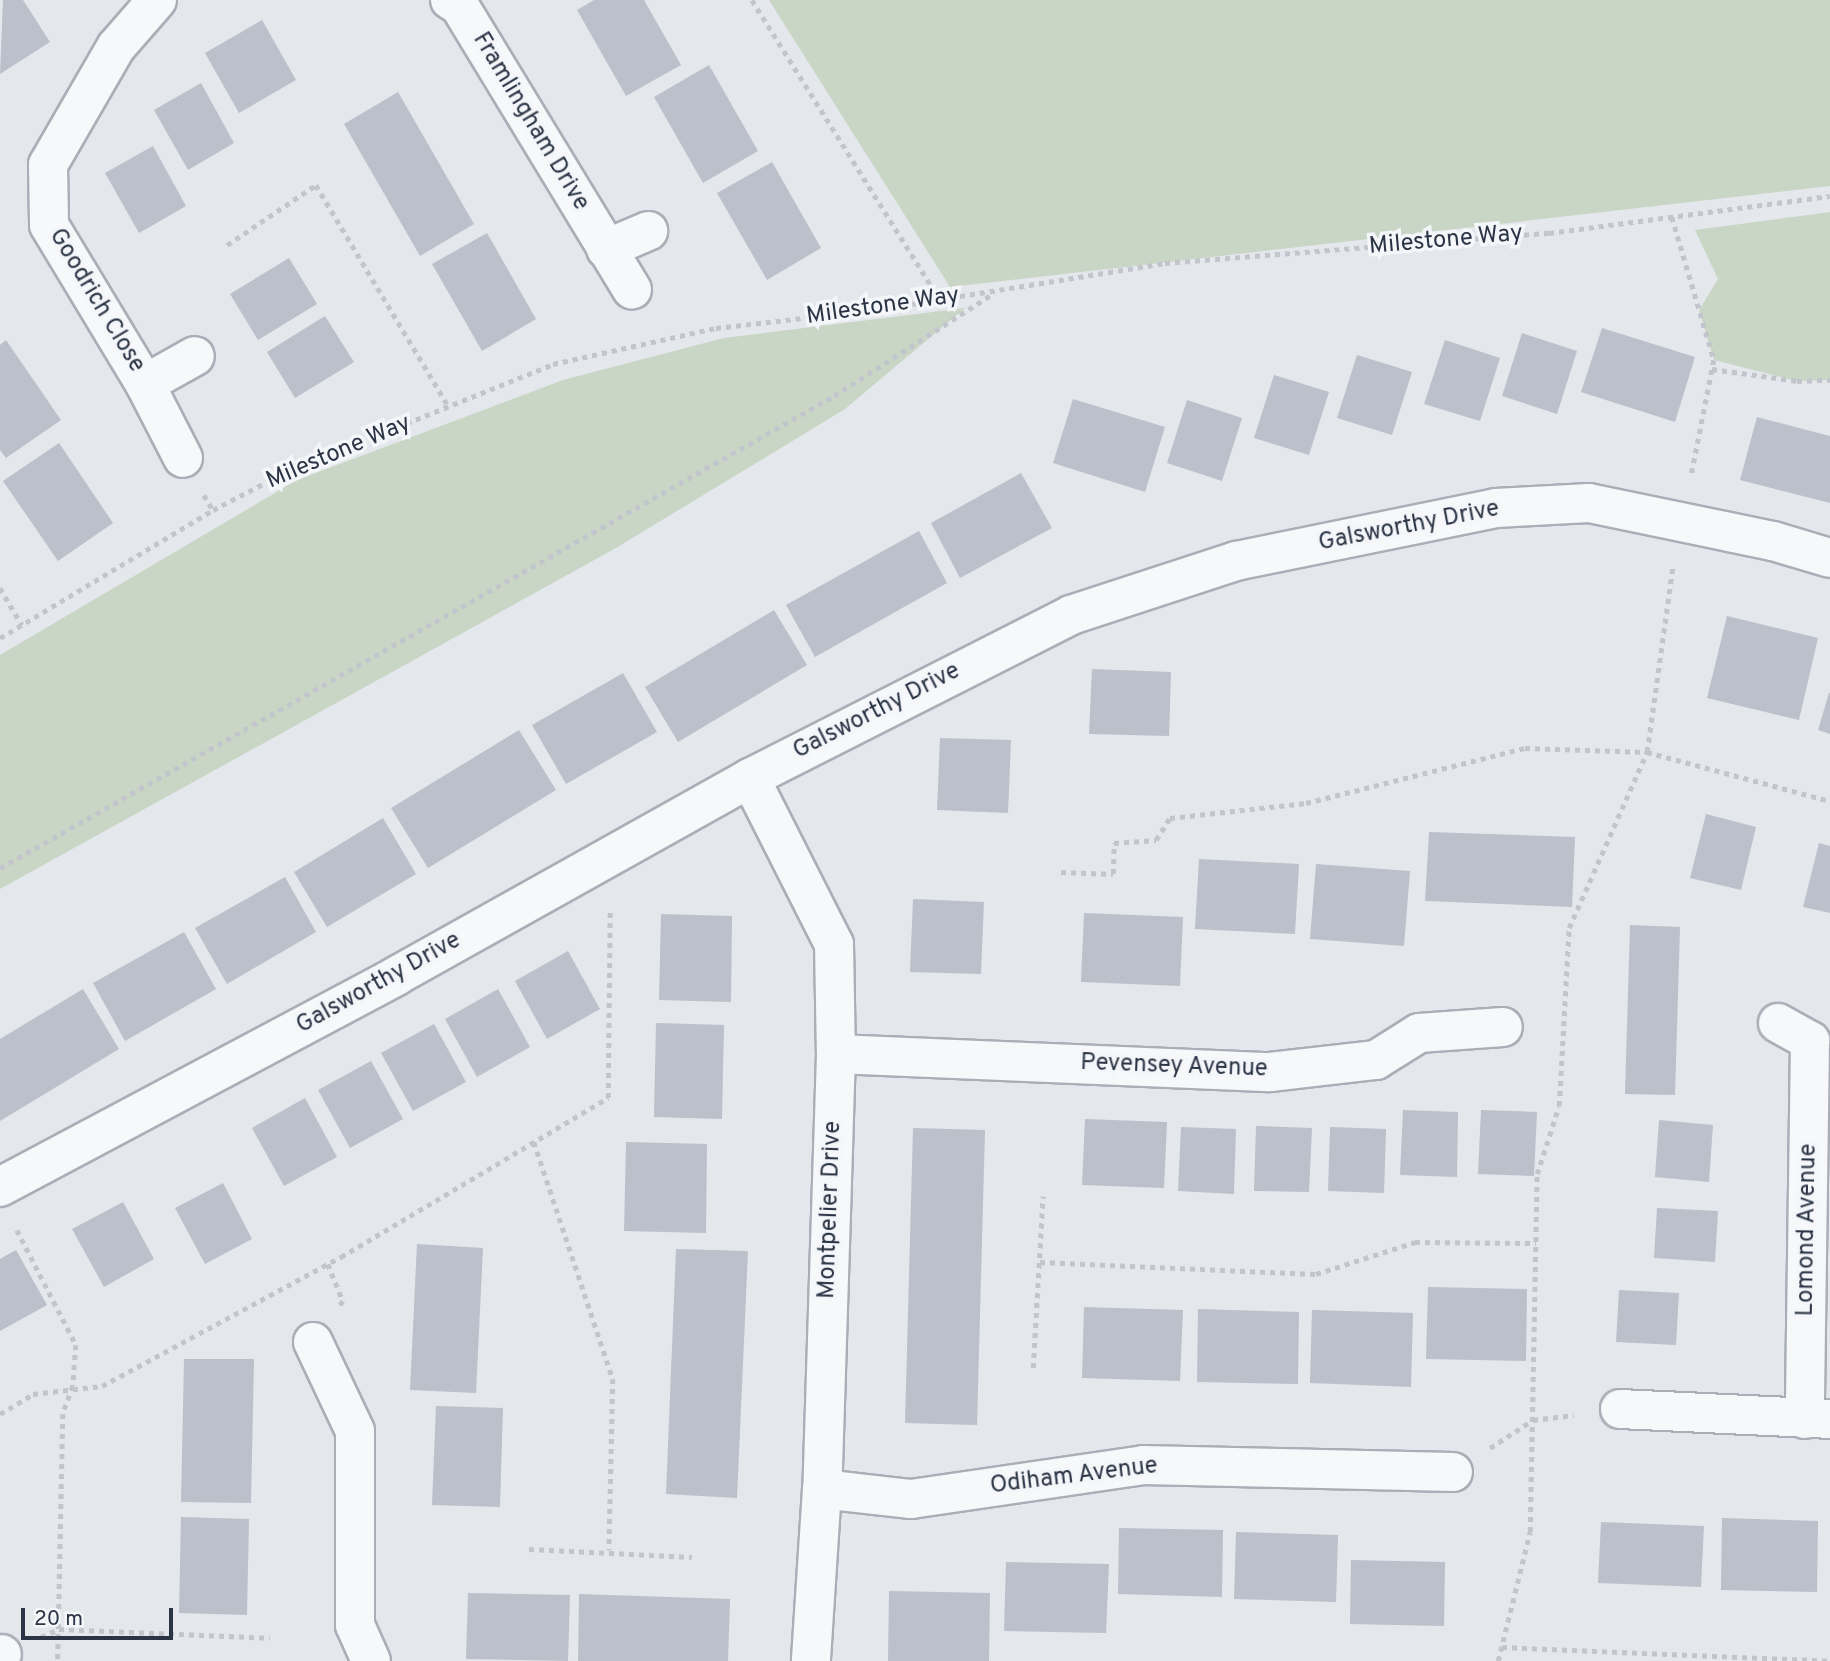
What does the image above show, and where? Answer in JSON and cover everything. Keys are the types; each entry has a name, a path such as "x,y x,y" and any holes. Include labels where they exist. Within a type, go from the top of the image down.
{"street":[{"name":"Goodrich Close","path":"157,0 116,47 48,165 49,225 145,384 183,458"},
{"name":"Framlingham Drive","path":"450,0 459,5 632,290"},
{"path":"606,248 648,231"},
{"name":"Goodrich Close","path":"145,384 195,356"},
{"name":"Galsworthy Drive","path":"6,1204 396,976 750,778 1071,615 1236,561 1496,508 1589,503 1773,541 1830,558"},
{"name":"Montpelier Drive","path":"750,778 834,944 836,1054 822,1489 811,1661"},
{"name":"Pevensey Avenue","path":"836,1054 1270,1072 1376,1060 1419,1033 1503,1027"},
{"name":"Lomond Avenue","path":"1620,1409 1817,1419 1806,1035"},
{"path":"313,1342 355,1431 355,1625 370,1661"},
{"name":"Odiham Avenue","path":"822,1489 911,1499 1143,1465 1453,1472"}],"path":[{"path":"752,0 940,300"},
{"path":"227,244 316,185 449,407"},
{"name":"Milestone Way","path":"0,638 213,510 286,472 553,364 716,328 940,300 1165,263 1549,233 1830,196"},
{"path":"1498,1661 1530,1532 1536,1174 1559,1106 1569,928 1647,752 1663,615 1714,360 1672,217"},
{"path":"0,868 834,396 998,290"},
{"path":"1712,369 1797,381 1830,380"},
{"path":"0,588 22,625"},
{"path":"1061,872 1113,874 1114,843 1156,840 1170,818 1306,803 1525,748 1647,752 1830,801"},
{"path":"0,1414 33,1395 73,1386 102,1386 341,1257 608,1098 611,856"},
{"path":"534,1142 613,1379 609,1550"},
{"path":"1034,1368 1043,1196"},
{"path":"6,1204 76,1345 73,1386 63,1414 58,1661"},
{"path":"1041,1262 1316,1274 1415,1242 1536,1243"},
{"path":"529,1549 609,1550 692,1558"},
{"path":"1,1655 59,1629 270,1638"},
{"path":"1502,1647 1830,1661"}],"green space":[{"path":"769,0 1830,0 1830,186 950,287"},
{"path":"1830,212 1830,380 1797,381 1714,360 1699,310 1718,279 1695,230"},
{"path":"965,308 845,409 616,548 0,889 0,655 297,480 563,380 724,338"}],"building":[{"path":"3,0 23,0 50,42 0,74"},
{"path":"594,0 644,0 681,65 626,96 577,10"},
{"path":"262,20 296,80 239,113 205,53"},
{"path":"709,65 758,151 703,183 654,97"},
{"path":"201,83 234,143 188,170 154,110"},
{"path":"398,92 474,224 420,256 344,124"},
{"path":"153,146 186,206 139,233 105,173"},
{"path":"772,162 821,248 767,280 717,193"},
{"path":"487,233 536,319 482,351 432,264"},
{"path":"289,258 317,304 258,340 230,294"},
{"path":"325,316 354,362 295,398 267,352"},
{"path":"1602,328 1695,357 1675,422 1581,392"},
{"path":"1522,333 1577,351 1557,414 1502,396"},
{"path":"6,340 61,420 6,458 0,450 0,345"},
{"path":"1445,340 1500,358 1480,421 1424,404"},
{"path":"1357,355 1412,372 1392,435 1337,418"},
{"path":"1274,375 1329,392 1309,455 1254,438"},
{"path":"1073,399 1165,427 1145,492 1053,463"},
{"path":"1187,400 1242,418 1222,481 1167,463"},
{"path":"1757,417 1830,436 1830,503 1740,480"},
{"path":"59,443 113,523 58,561 3,481"},
{"path":"1021,473 1052,528 960,578 931,523"},
{"path":"919,531 947,583 815,657 786,605"},
{"path":"774,610 807,665 678,742 645,687"},
{"path":"1727,616 1818,638 1799,720 1707,698"},
{"path":"1092,669 1171,672 1169,736 1089,734"},
{"path":"623,673 657,732 566,784 532,725"},
{"path":"1830,693 1830,734 1818,730"},
{"path":"519,730 556,790 428,868 391,808"},
{"path":"940,738 1011,740 1008,813 937,810"},
{"path":"1706,814 1756,827 1741,890 1690,878"},
{"path":"383,818 416,874 327,927 294,872"},
{"path":"1429,832 1575,837 1572,907 1425,901"},
{"path":"1819,843 1830,846 1830,913 1803,907"},
{"path":"1199,859 1299,864 1295,934 1195,929"},
{"path":"1316,864 1410,871 1404,946 1310,939"},
{"path":"285,877 316,932 227,984 195,928"},
{"path":"913,899 984,902 981,974 910,972"},
{"path":"1084,913 1183,917 1180,986 1081,982"},
{"path":"661,914 732,916 731,1002 659,1000"},
{"path":"1630,925 1680,927 1675,1095 1625,1094"},
{"path":"184,932 216,989 125,1041 93,983"},
{"path":"568,951 600,1009 547,1039 515,981"},
{"path":"83,989 119,1049 0,1121 0,1039"},
{"path":"498,989 530,1047 477,1077 445,1019"},
{"path":"656,1023 724,1025 722,1119 654,1117"},
{"path":"434,1024 466,1082 413,1111 381,1053"},
{"path":"371,1061 403,1119 350,1148 318,1090"},
{"path":"305,1098 337,1157 284,1186 252,1128"},
{"path":"1403,1110 1458,1112 1457,1177 1400,1175"},
{"path":"1481,1110 1537,1112 1534,1176 1478,1174"},
{"path":"1085,1119 1167,1122 1164,1188 1082,1185"},
{"path":"1659,1120 1713,1125 1709,1182 1655,1177"},
{"path":"1256,1126 1312,1128 1309,1192 1254,1191"},
{"path":"1181,1127 1236,1129 1234,1194 1178,1191"},
{"path":"1330,1127 1386,1129 1384,1193 1328,1191"},
{"path":"913,1128 985,1130 977,1425 905,1423"},
{"path":"626,1142 707,1144 706,1233 624,1231"},
{"path":"223,1183 252,1239 205,1264 175,1208"},
{"path":"123,1202 154,1259 104,1287 72,1229"},
{"path":"1657,1208 1718,1211 1715,1262 1654,1258"},
{"path":"417,1244 483,1248 476,1393 410,1390"},
{"path":"676,1249 748,1251 737,1498 666,1494"},
{"path":"16,1250 47,1305 0,1331 0,1259"},
{"path":"1428,1287 1527,1289 1526,1361 1426,1359"},
{"path":"1619,1290 1679,1293 1676,1345 1616,1342"},
{"path":"1084,1307 1183,1310 1180,1381 1082,1378"},
{"path":"1198,1309 1299,1312 1298,1384 1197,1382"},
{"path":"1312,1310 1413,1313 1411,1387 1310,1383"},
{"path":"184,1359 254,1359 251,1503 181,1502"},
{"path":"436,1406 503,1408 500,1507 432,1505"},
{"path":"181,1517 249,1519 247,1615 179,1613"},
{"path":"1722,1518 1818,1521 1817,1592 1721,1590"},
{"path":"1601,1522 1704,1526 1701,1587 1598,1583"},
{"path":"1119,1528 1223,1530 1222,1597 1118,1594"},
{"path":"1236,1532 1338,1535 1336,1602 1234,1599"},
{"path":"1351,1560 1445,1562 1444,1626 1350,1624"},
{"path":"1006,1562 1109,1564 1106,1633 1004,1631"},
{"path":"889,1591 990,1593 989,1661 888,1661"},
{"path":"468,1593 570,1595 568,1661 466,1659"},
{"path":"579,1594 730,1599 728,1661 578,1661"}]}
